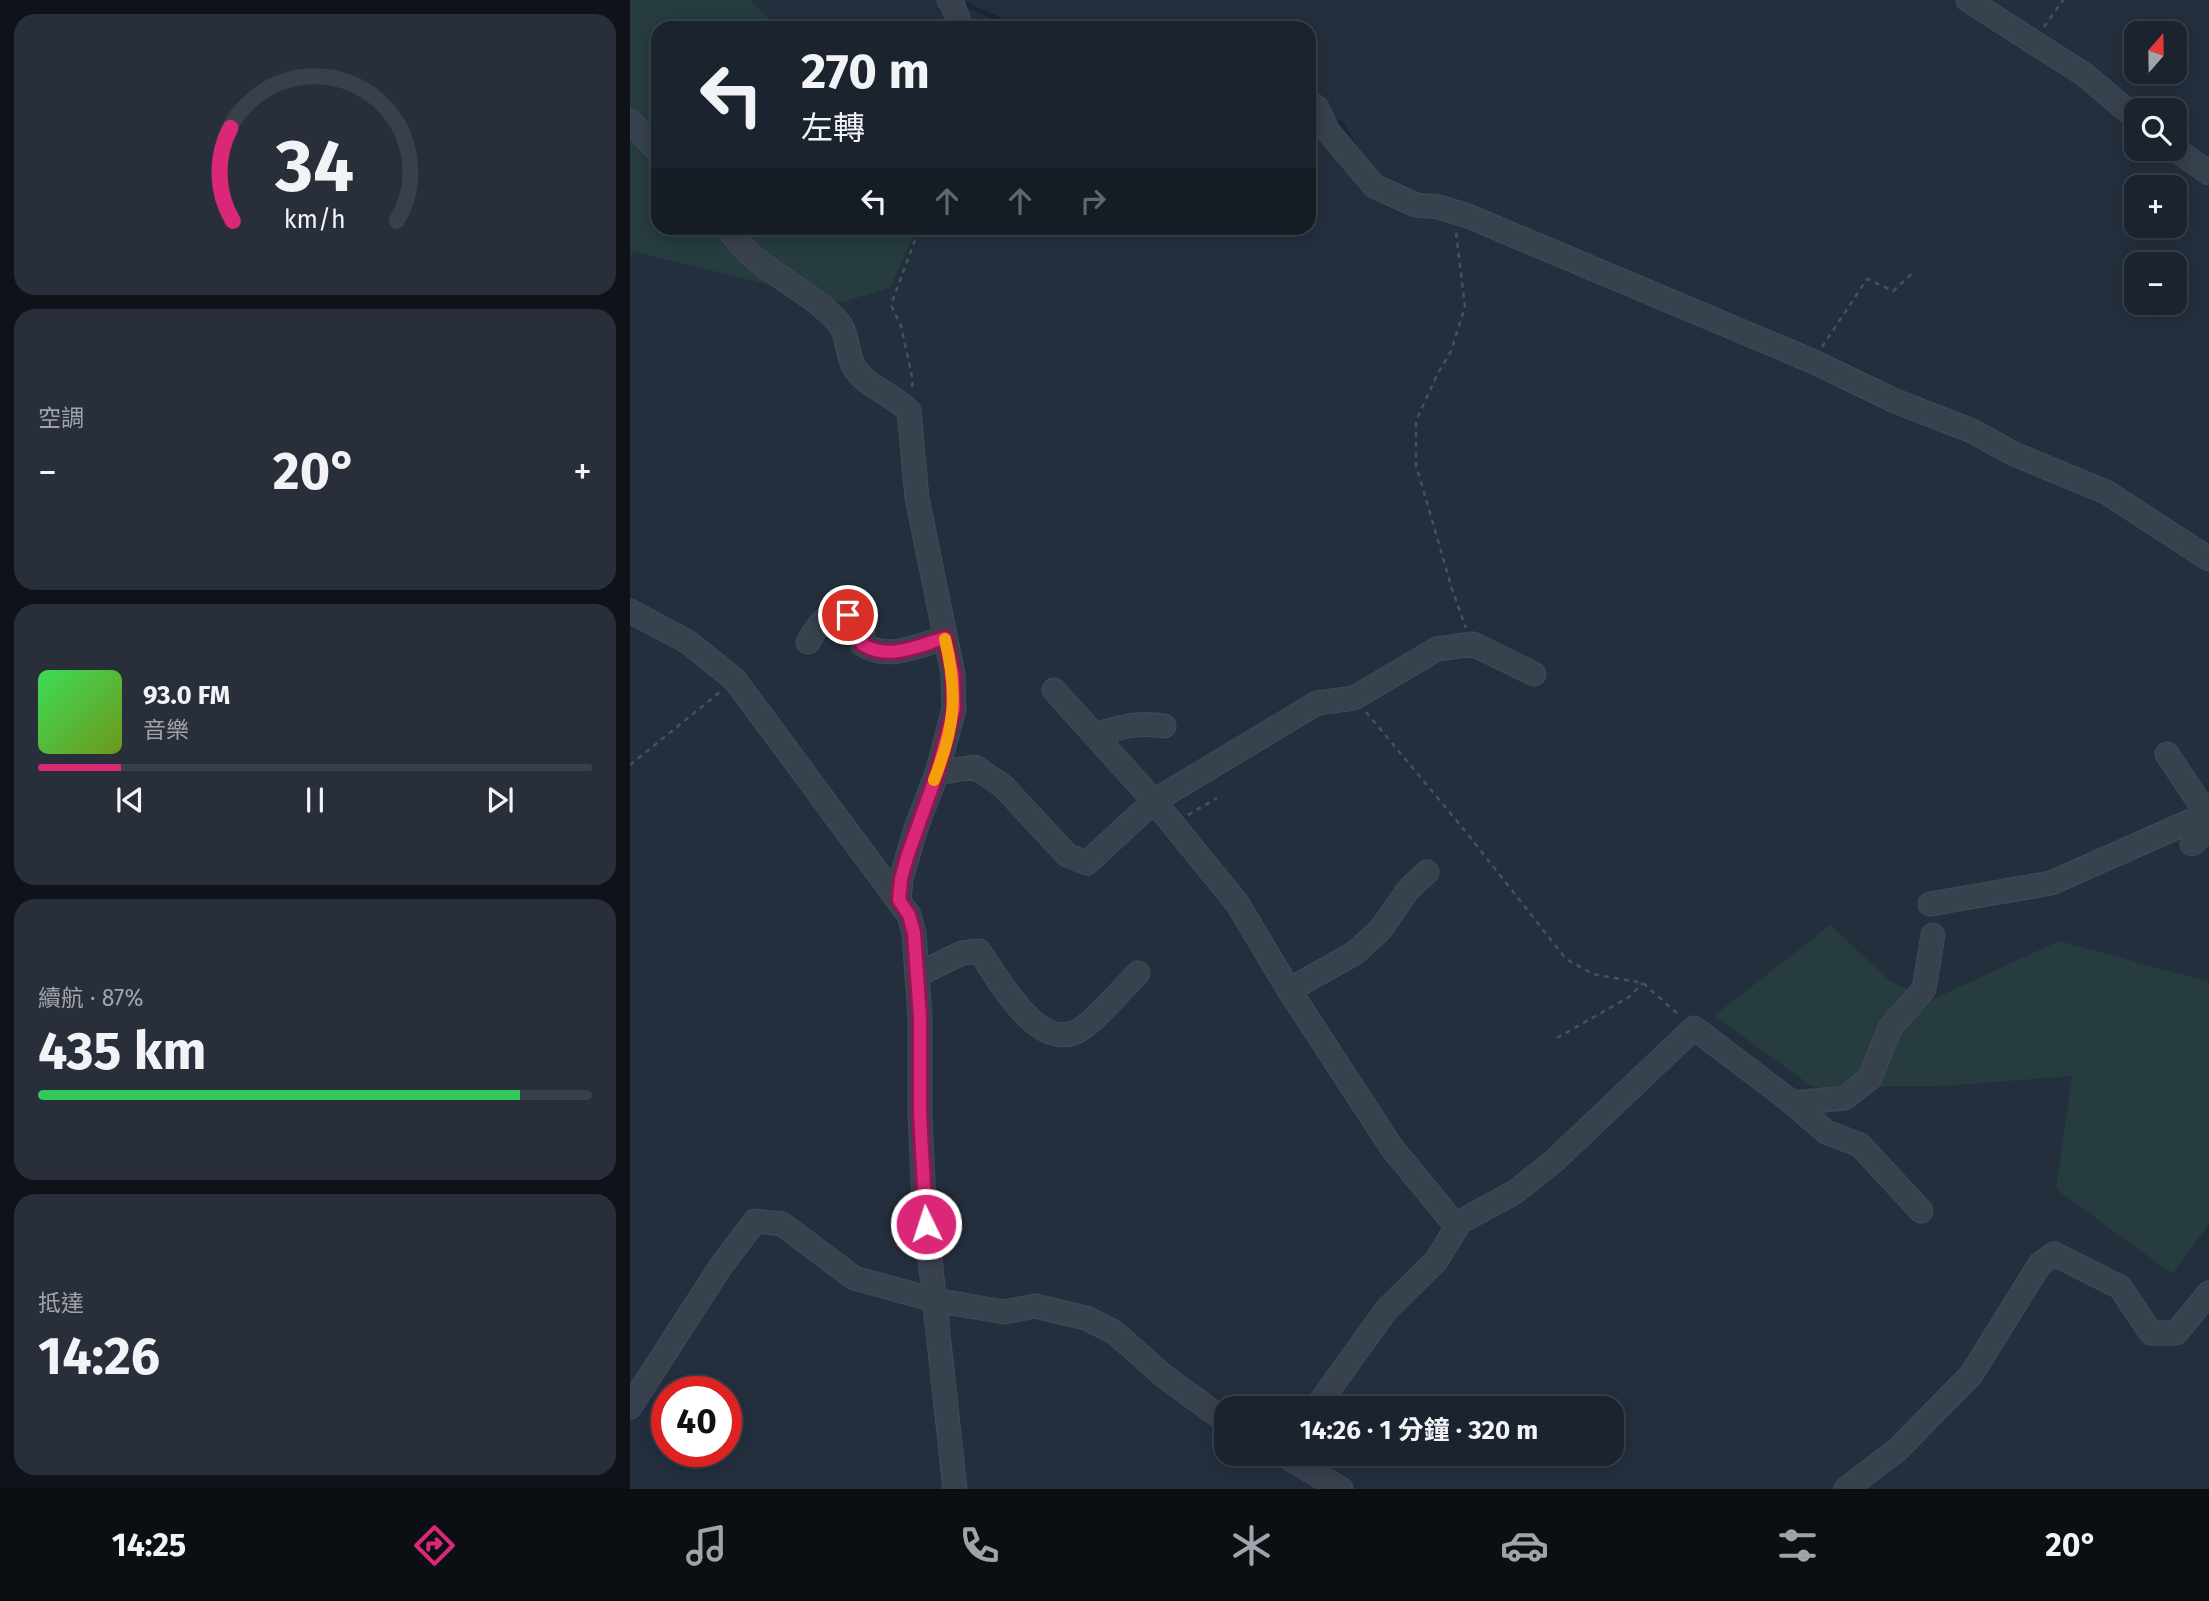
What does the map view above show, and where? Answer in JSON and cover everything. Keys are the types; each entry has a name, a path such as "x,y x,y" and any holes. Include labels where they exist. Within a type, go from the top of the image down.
{"street":[{"path":"949,0 958,21"},
{"path":"1968,0 2085,75 2124,108"},
{"path":"1316,107 1328,131 1374,186 1416,205 1439,207 1461,214 1812,361 1893,400 1972,431 2014,454 2106,492 2209,559"},
{"path":"630,121 651,144"},
{"path":"2187,157 2209,173"},
{"path":"733,235 751,255 820,305 840,324 855,369 867,381 899,401 909,411 917,498 953,674 954,709 937,773 916,828 901,879 899,900"},
{"path":"630,611 688,642 735,680 909,915 914,933 917,975 924,1191 954,1489"},
{"path":"808,642 822,622 833,615 848,615 857,619 863,626 862,644 875,652 896,652 945,638"},
{"path":"937,773 975,767 1003,786 1066,855 1087,863 1154,801 1317,703 1354,698 1437,649 1473,644 1534,674"},
{"path":"1054,690 1174,824 1237,903 1289,990 1392,1148 1457,1227"},
{"path":"1095,735 1144,723 1164,726"},
{"path":"2166,754 2208,818"},
{"path":"2192,844 2208,818"},
{"path":"1930,904 2051,883 2208,818"},
{"path":"1289,990 1355,953 1381,929 1408,890 1427,872"},
{"path":"1793,1103 1845,1098 1870,1078 1890,1028 1924,989 1933,935"},
{"path":"917,975 962,953 979,951 1028,1019 1046,1033 1066,1036 1083,1028 1138,973"},
{"path":"1324,1396 1387,1309 1436,1261 1460,1222 1515,1192 1554,1161 1694,1028 1793,1103 1826,1132 1860,1144 1921,1211"},
{"path":"630,1407 714,1276 755,1221 782,1224 854,1278 934,1300 1004,1312 1035,1306 1086,1318 1114,1332 1165,1377 1214,1413"},
{"path":"1846,1489 1897,1450 1971,1375 2040,1265 2054,1254 2120,1287 2151,1333 2176,1333 2209,1293"},
{"path":"1302,1466 1341,1489"}],"path":[{"path":"2034,41 2063,0"},
{"path":"1461,214 1456,237 1465,307 1451,351 1416,421 1416,465 1452,589 1473,644"},
{"path":"909,411 913,381 901,326 891,305 916,235"},
{"path":"1812,361 1867,279 1893,291 1914,272"},
{"path":"630,765 735,680"},
{"path":"1354,698 1466,832 1566,960 1593,974 1643,983 1694,1028"},
{"path":"1174,824 1217,798"},
{"path":"1558,1038 1629,997 1643,983"}],"green space":[{"path":"630,0 750,0 771,21 651,21 651,235 914,235 890,288 842,302 635,252 630,255"},
{"path":"1830,925 1889,980 1929,1001 2059,941 2209,982 2209,1224 2172,1274 2056,1189 2072,1076 1941,1086 1813,1087 1714,1016"}],"waterway":[{"path":"962,3 1003,21"},
{"path":"1331,118 1341,123 1356,148"}],"slow traffic":[{"path":"934,780 954,709 953,674 945,639"}],"route":[{"path":"848,615 863,626 862,644 875,652 896,652 945,638 953,674 954,709 937,773 908,854 899,900 909,915 914,933 920,1017 920,1114 926,1224"}]}
